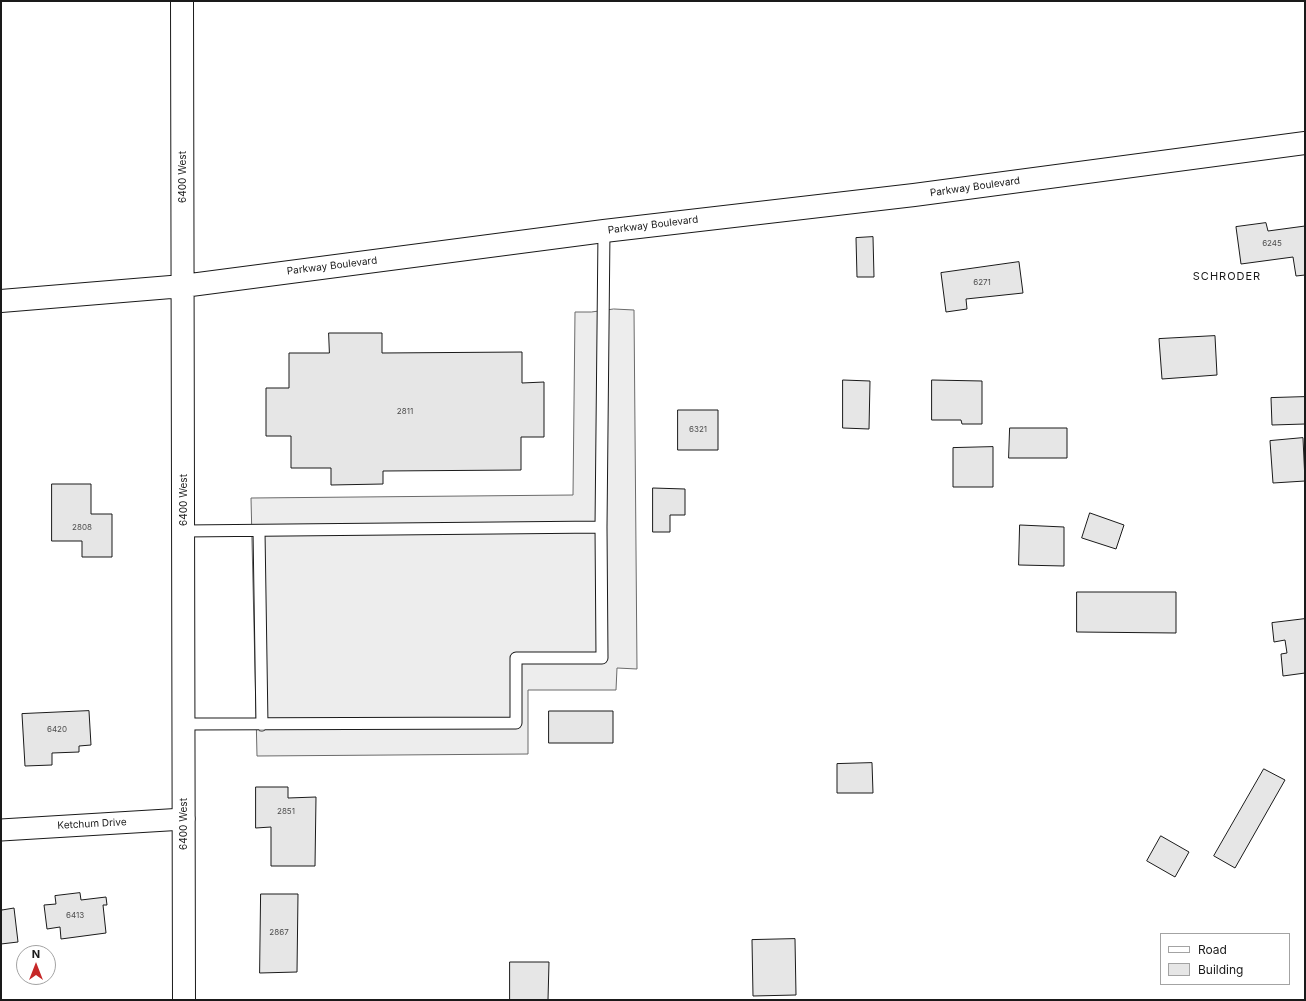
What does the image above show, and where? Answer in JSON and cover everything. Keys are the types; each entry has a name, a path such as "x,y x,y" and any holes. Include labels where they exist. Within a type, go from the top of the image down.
{"street":[{"name":"6400 West","path":"182,1 184,1000"},
{"name":"Parkway Boulevard","path":"1,301 183,286 604,231 914,195 1305,143"},
{"name":"Ketchum Drive","path":"1,830 184,819"}],"lane":[{"path":"184,724 516,723 516,658 602,658 601,527 604,231"},
{"path":"184,531 601,527"},
{"path":"260,530 262,724"}],"shaded area":[{"path":"614,309 634,310 637,669 617,668 616,690 528,690 528,754 257,756 251,498 573,495 575,312 591,312"}],"building":[{"path":"1266,223 1268,231 1305,226 1305,275 1296,276 1293,257 1241,264 1236,227"},
{"path":"873,237 874,277 857,277 856,238"},
{"path":"1019,262 1023,293 966,299 967,309 946,312 941,273"},
{"path":"329,333 382,333 382,353 522,352 522,383 544,382 544,437 521,437 521,470 383,471 383,484 331,485 331,468 291,468 291,436 266,436 266,388 289,388 289,353 329,353"},
{"path":"1215,336 1217,375 1162,379 1159,339"},
{"path":"843,380 870,381 869,429 843,428"},
{"path":"932,380 982,381 982,424 962,424 961,420 932,420"},
{"path":"1305,397 1305,424 1272,425 1271,398"},
{"path":"678,410 718,410 718,450 678,450"},
{"path":"1010,428 1067,428 1067,458 1009,458"},
{"path":"1303,438 1305,481 1273,483 1270,441"},
{"path":"993,447 993,487 953,487 953,448"},
{"path":"52,484 91,484 91,514 112,514 112,557 82,557 82,541 52,541"},
{"path":"653,488 685,489 685,515 670,515 670,532 653,532"},
{"path":"1090,513 1124,525 1116,549 1082,538"},
{"path":"1020,525 1064,527 1064,566 1019,565"},
{"path":"1077,592 1176,592 1176,633 1077,632"},
{"path":"1305,619 1305,673 1283,676 1281,654 1287,653 1285,640 1274,642 1272,623"},
{"path":"89,711 91,745 79,746 79,752 52,753 52,765 25,766 22,714"},
{"path":"549,711 613,711 613,743 549,743"},
{"path":"872,763 873,793 837,793 837,764"},
{"path":"1264,769 1285,780 1235,868 1214,856"},
{"path":"256,787 288,787 288,798 316,797 315,866 271,866 271,827 256,828"},
{"path":"1161,836 1189,852 1175,877 1147,861"},
{"path":"80,893 81,900 106,897 107,905 103,905 106,933 61,939 60,927 47,929 44,905 56,904 55,896"},
{"path":"261,894 298,894 297,972 260,973"},
{"path":"1,908 2,910 14,908 18,942 1,944"},
{"path":"795,939 796,995 753,996 752,940"},
{"path":"510,962 549,962 548,1000 510,1000"}],"district":[{"name":"SCHRODER","path":"1227,277"}]}
